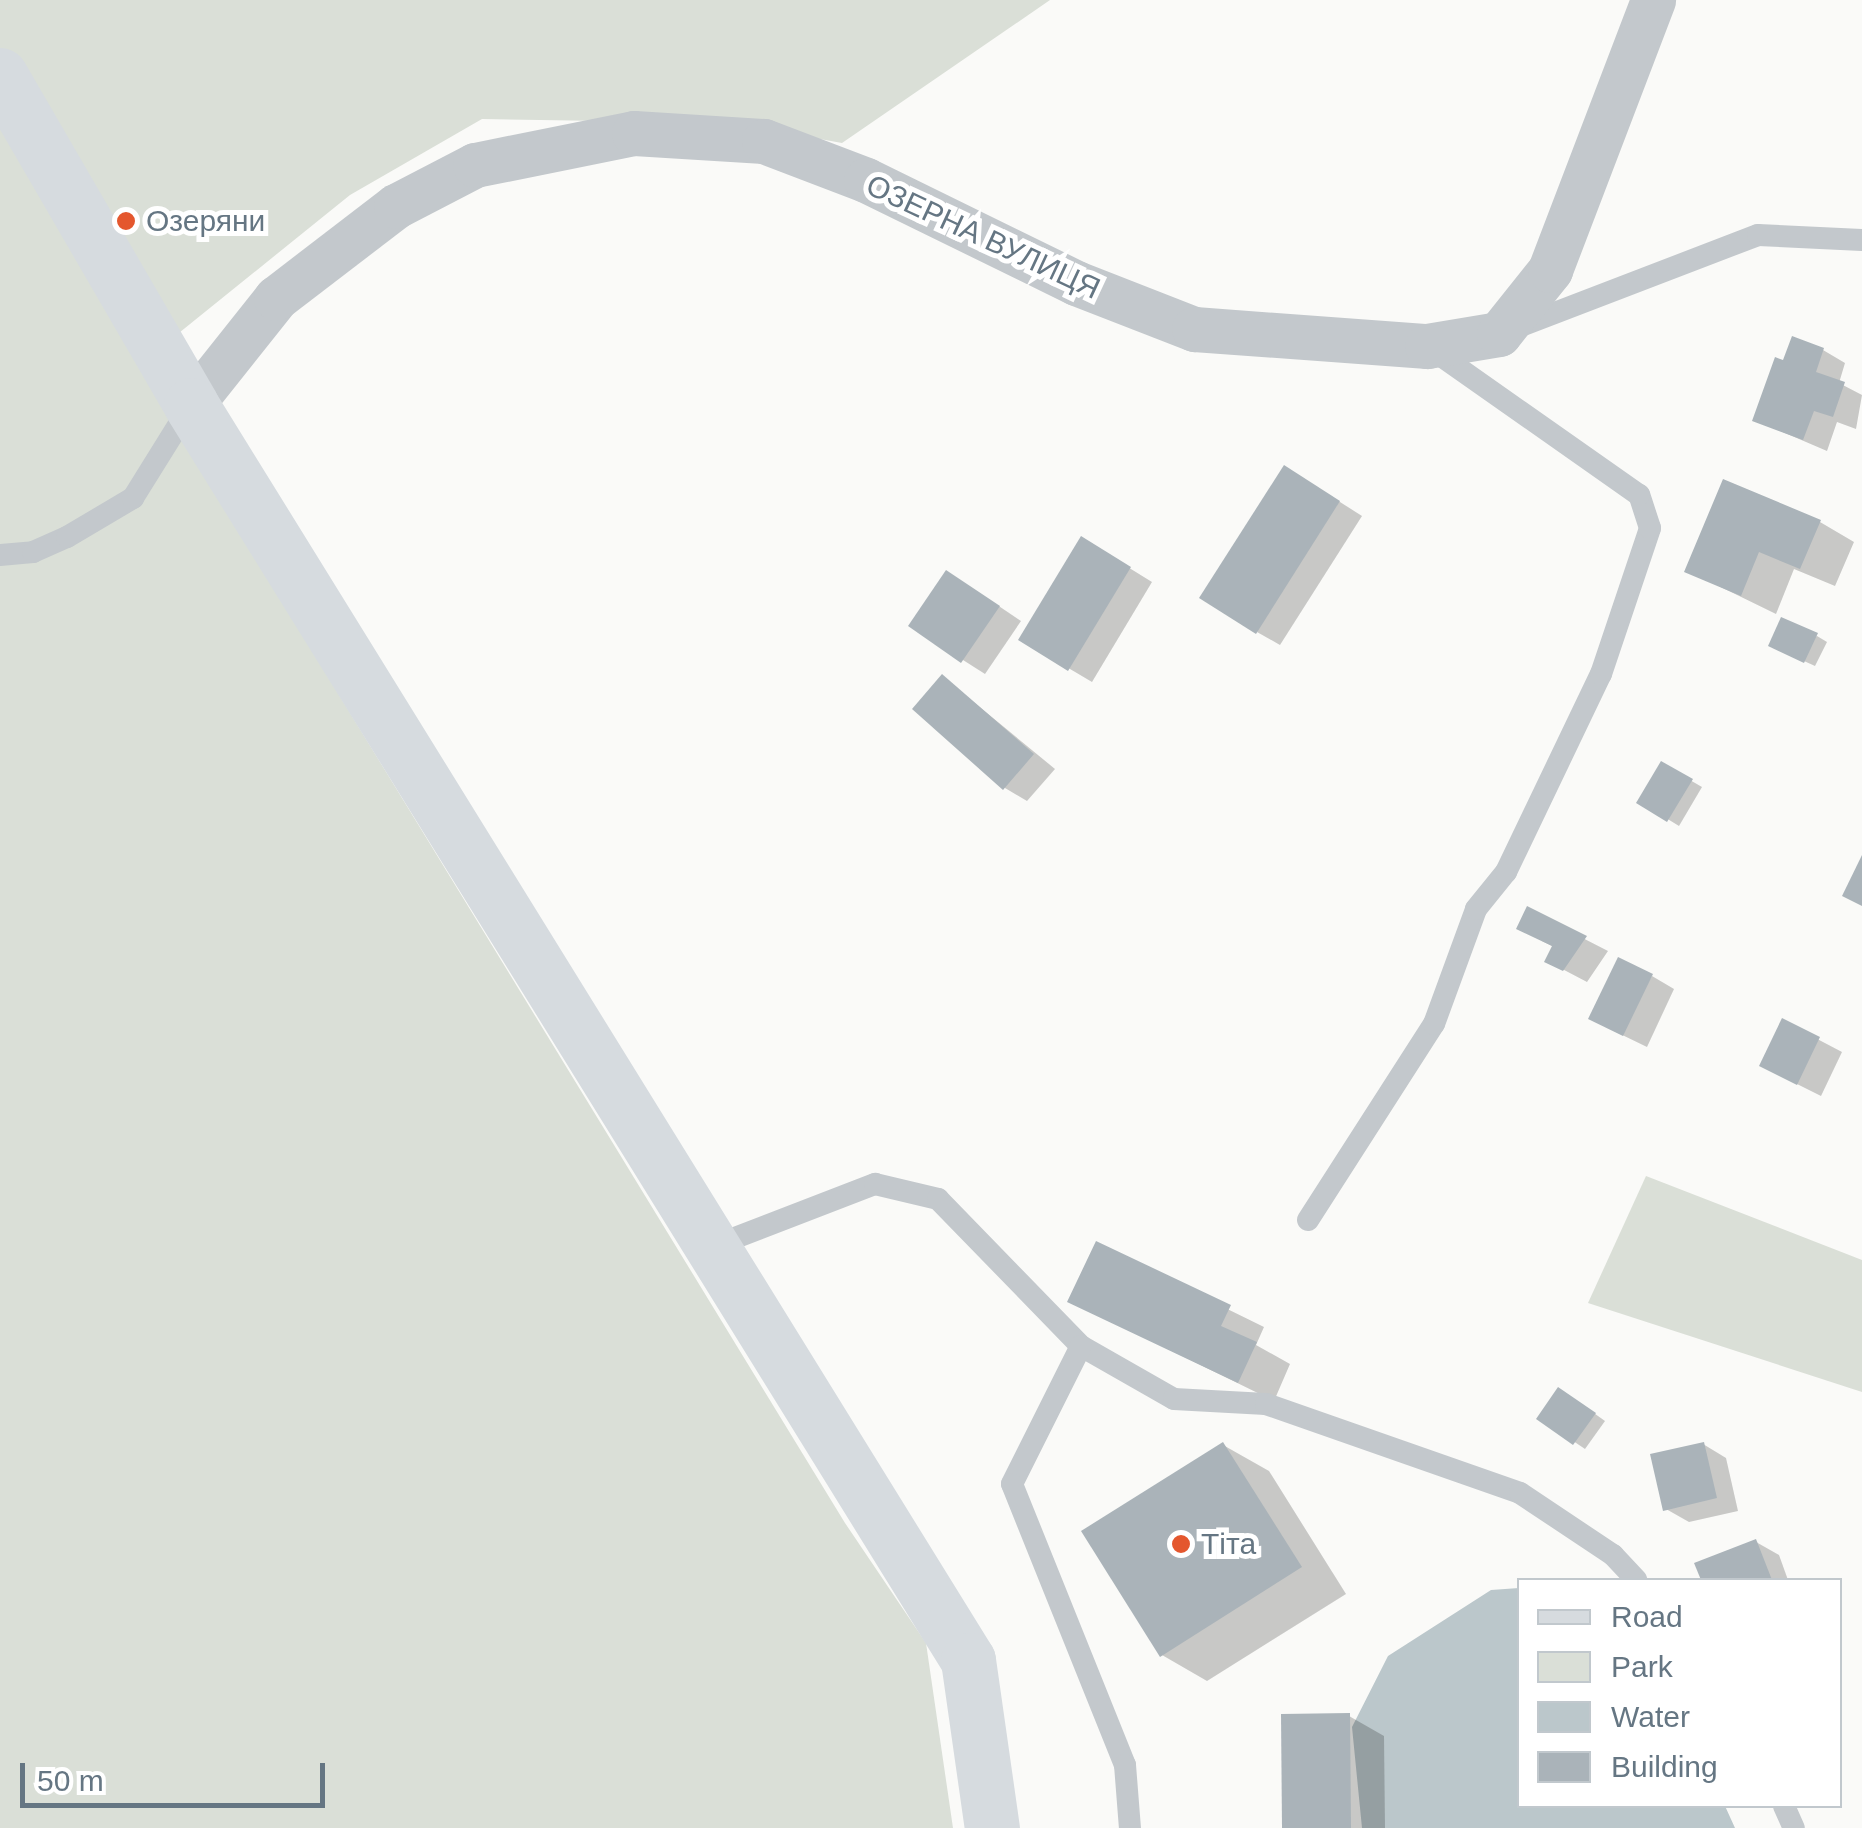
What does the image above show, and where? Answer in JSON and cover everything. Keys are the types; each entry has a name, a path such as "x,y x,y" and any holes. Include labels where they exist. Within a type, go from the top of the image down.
{"street":[{"path":"1499,334 1550,270 1654,0"},
{"path":"0,75 191,404 968,1660 992,1828"},
{"name":"ОЗЕРНА ВУЛИЦЯ","path":"191,404 276,298 396,206 476,165 634,133 764,141 866,180 1076,283 1194,329 1427,346 1499,334"}],"lane":[{"path":"1499,334 1758,235 1862,240"},
{"path":"1308,1220 1434,1024 1476,909 1506,872 1601,674 1650,528 1639,496 1427,346"},
{"path":"0,555 32,552 67,537 133,498 191,404"},
{"path":"714,1246 875,1184 938,1199 1082,1346 1174,1400 1266,1404 1520,1493 1613,1555 1634,1578"},
{"path":"1082,1346 1012,1484 1124,1764 1130,1828"}],"green space":[{"path":"0,0 1050,0 842,143 731,123 482,119 350,195 138,366 845,1523 926,1643 953,1828 0,1828"},
{"path":"1646,1176 1862,1260 1862,1392 1588,1303"}],"water":[{"path":"1517,1588 1517,1808 1726,1808 1735,1828 1362,1828 1352,1727 1388,1656 1491,1590"}],"building":[{"path":"1792,336 1824,348 1816,372 1845,382 1833,417 1814,411 1803,440 1752,421 1775,357 1783,360"},
{"path":"1284,465 1340,501 1256,634 1199,598"},
{"path":"1723,479 1821,520 1800,569 1759,552 1741,596 1684,572"},
{"path":"1081,536 1131,567 1068,671 1018,640"},
{"path":"946,570 1000,606 961,663 908,626"},
{"path":"1781,617 1818,633 1804,663 1768,646"},
{"path":"942,674 1034,754 1003,790 912,709"},
{"path":"1661,761 1693,779 1667,822 1636,803"},
{"path":"1862,855 1862,906 1842,896"},
{"path":"1527,906 1587,936 1563,971 1544,962 1552,946 1516,929"},
{"path":"1618,957 1653,974 1623,1036 1588,1019"},
{"path":"1782,1018 1820,1037 1797,1085 1759,1066"},
{"path":"1096,1241 1231,1305 1221,1326 1257,1342 1238,1383 1067,1302"},
{"path":"1558,1387 1596,1413 1573,1445 1536,1419"},
{"path":"1223,1442 1302,1567 1160,1657 1081,1531"},
{"path":"1704,1442 1717,1498 1663,1511 1650,1454"},
{"path":"1756,1539 1771,1578 1700,1578 1694,1563"},
{"path":"1350,1713 1351,1828 1282,1828 1281,1714"}],"place":[{"name":"Озеряни","path":"126,221"},
{"name":"Тіта","path":"1181,1544"}]}
